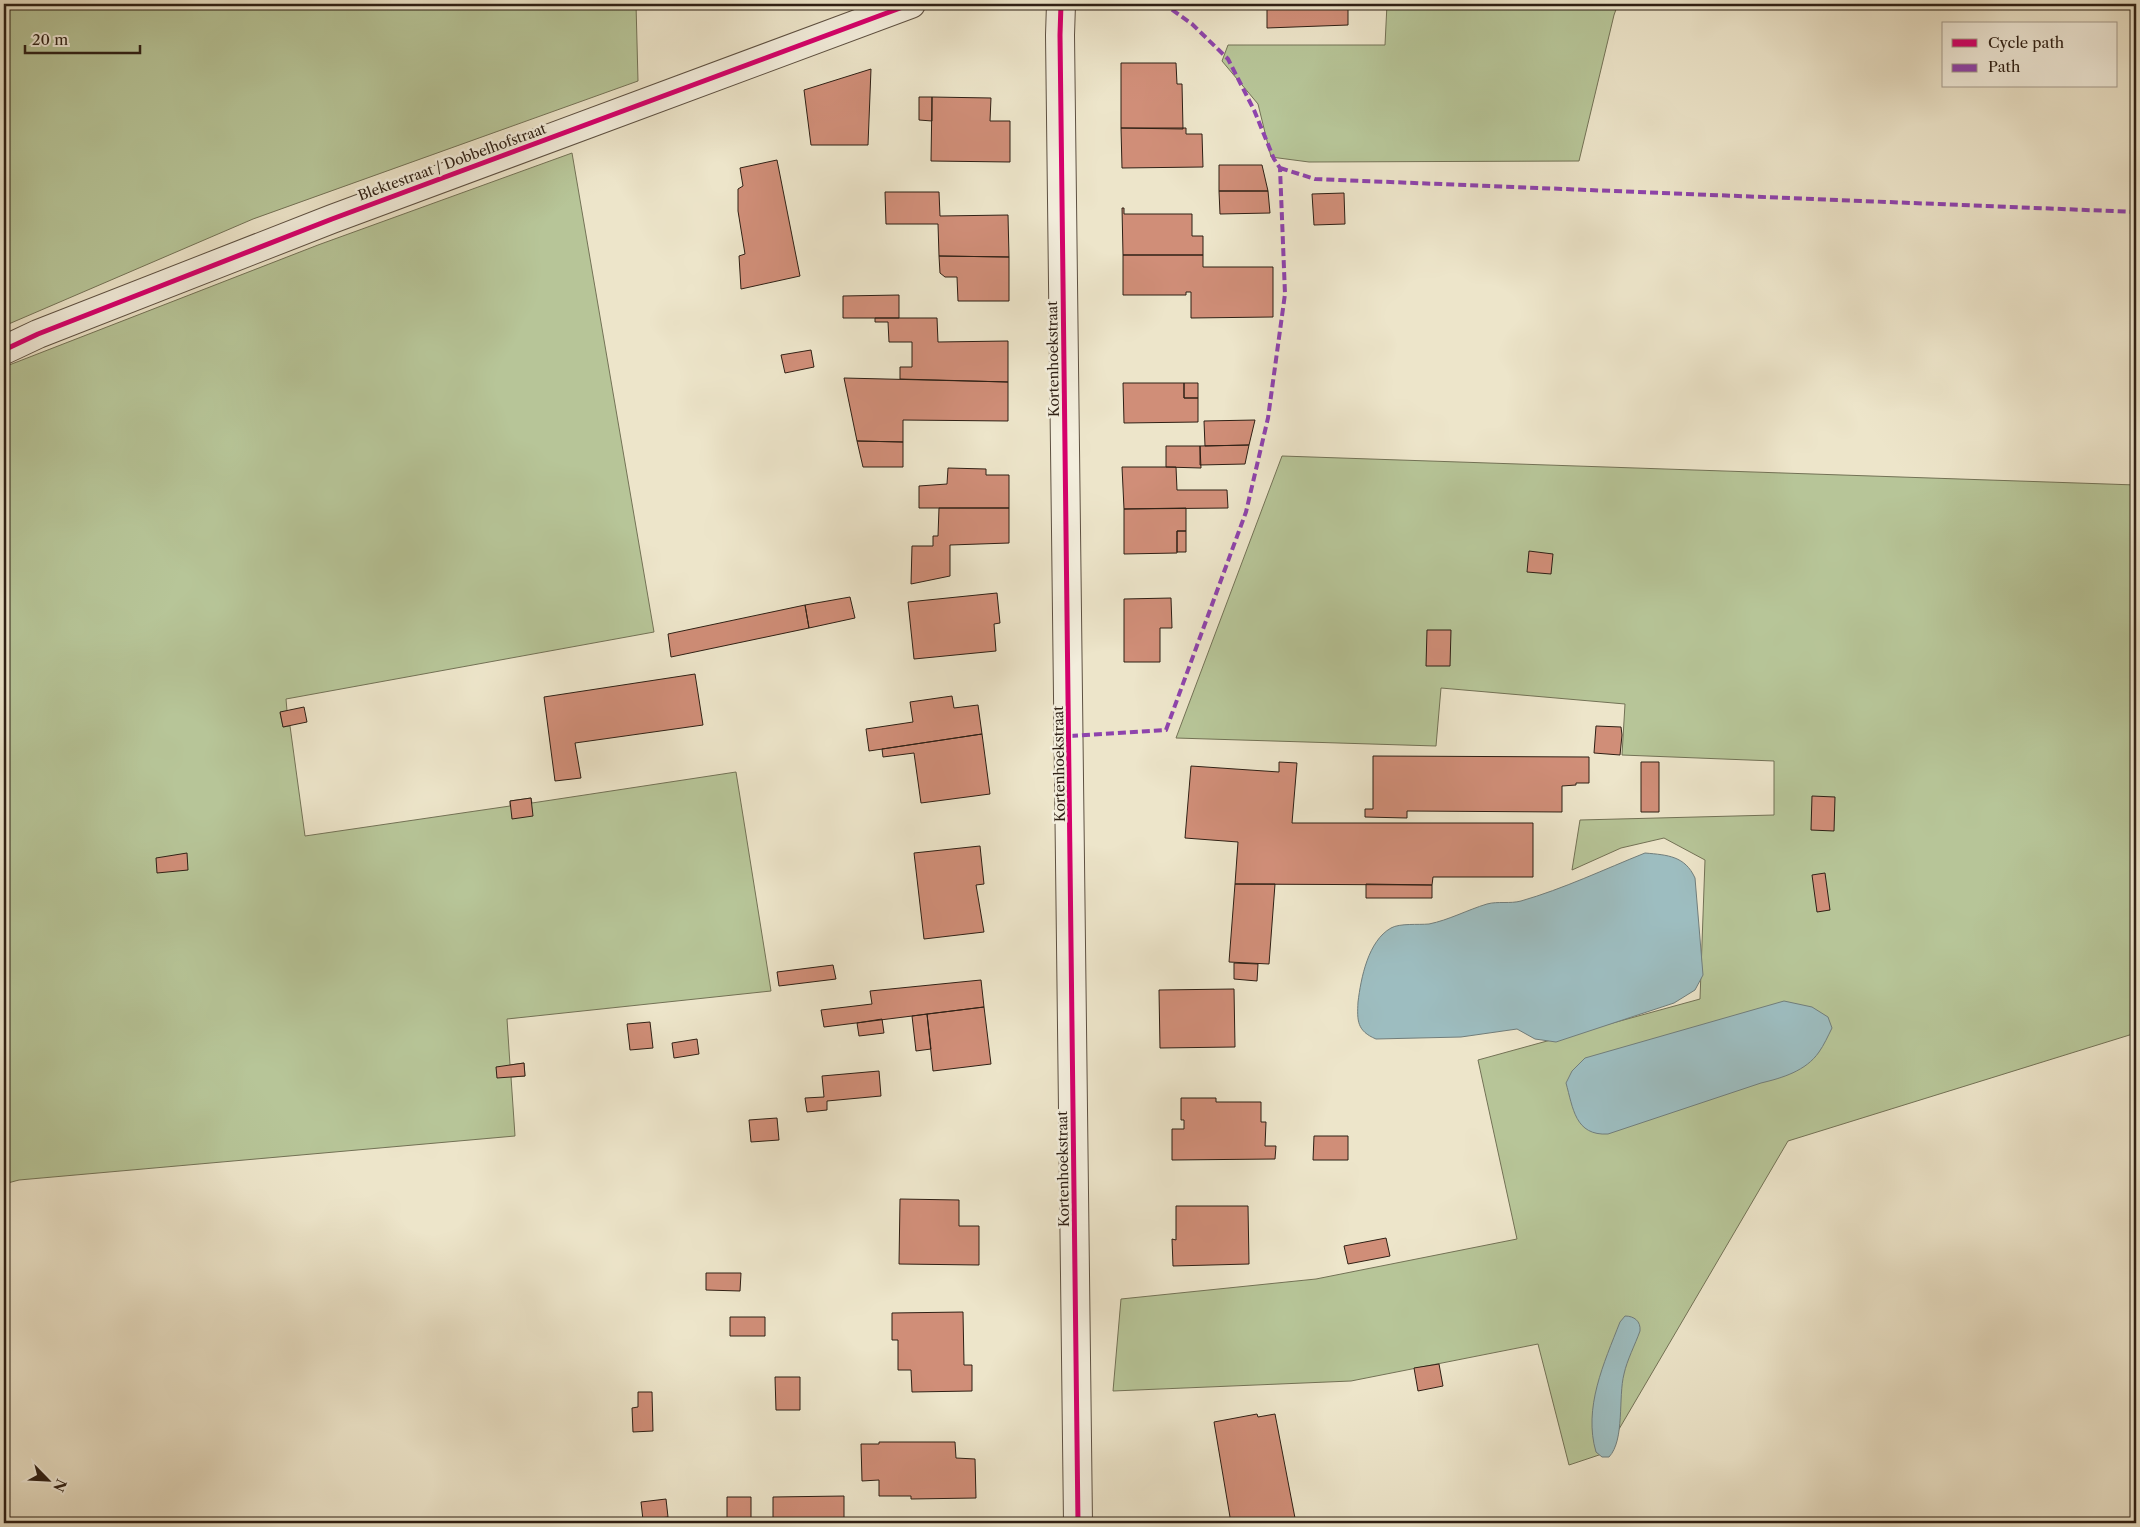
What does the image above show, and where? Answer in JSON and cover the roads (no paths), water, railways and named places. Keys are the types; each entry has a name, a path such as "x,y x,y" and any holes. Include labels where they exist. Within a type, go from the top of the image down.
{"street":[{"name":"Blektestraat / Dobbelhofstraat","path":"4,350 38,334 332,219 911,4"},
{"name":"Kortenhoekstraat","path":"1061,4 1078,1523"}],"water":[{"path":"1645,853 1668,856 1681,861 1695,878 1703,975 1695,990 1674,1003 1556,1042 1535,1039 1517,1029 1461,1037 1376,1039 1365,1033 1362,1029 1358,1020 1358,1002 1364,971 1371,951 1383,934 1391,928 1399,925 1429,924 1491,903 1521,901 1568,885"},
{"path":"1784,1001 1812,1007 1828,1017 1832,1028 1814,1059 1793,1073 1608,1134 1589,1130 1577,1119 1566,1083 1572,1071 1585,1058"},
{"path":"1625,1316 1636,1320 1640,1331 1629,1358 1622,1383 1617,1440 1609,1457 1602,1457 1596,1452 1593,1435 1594,1402 1597,1386 1608,1353 1620,1322"}]}
